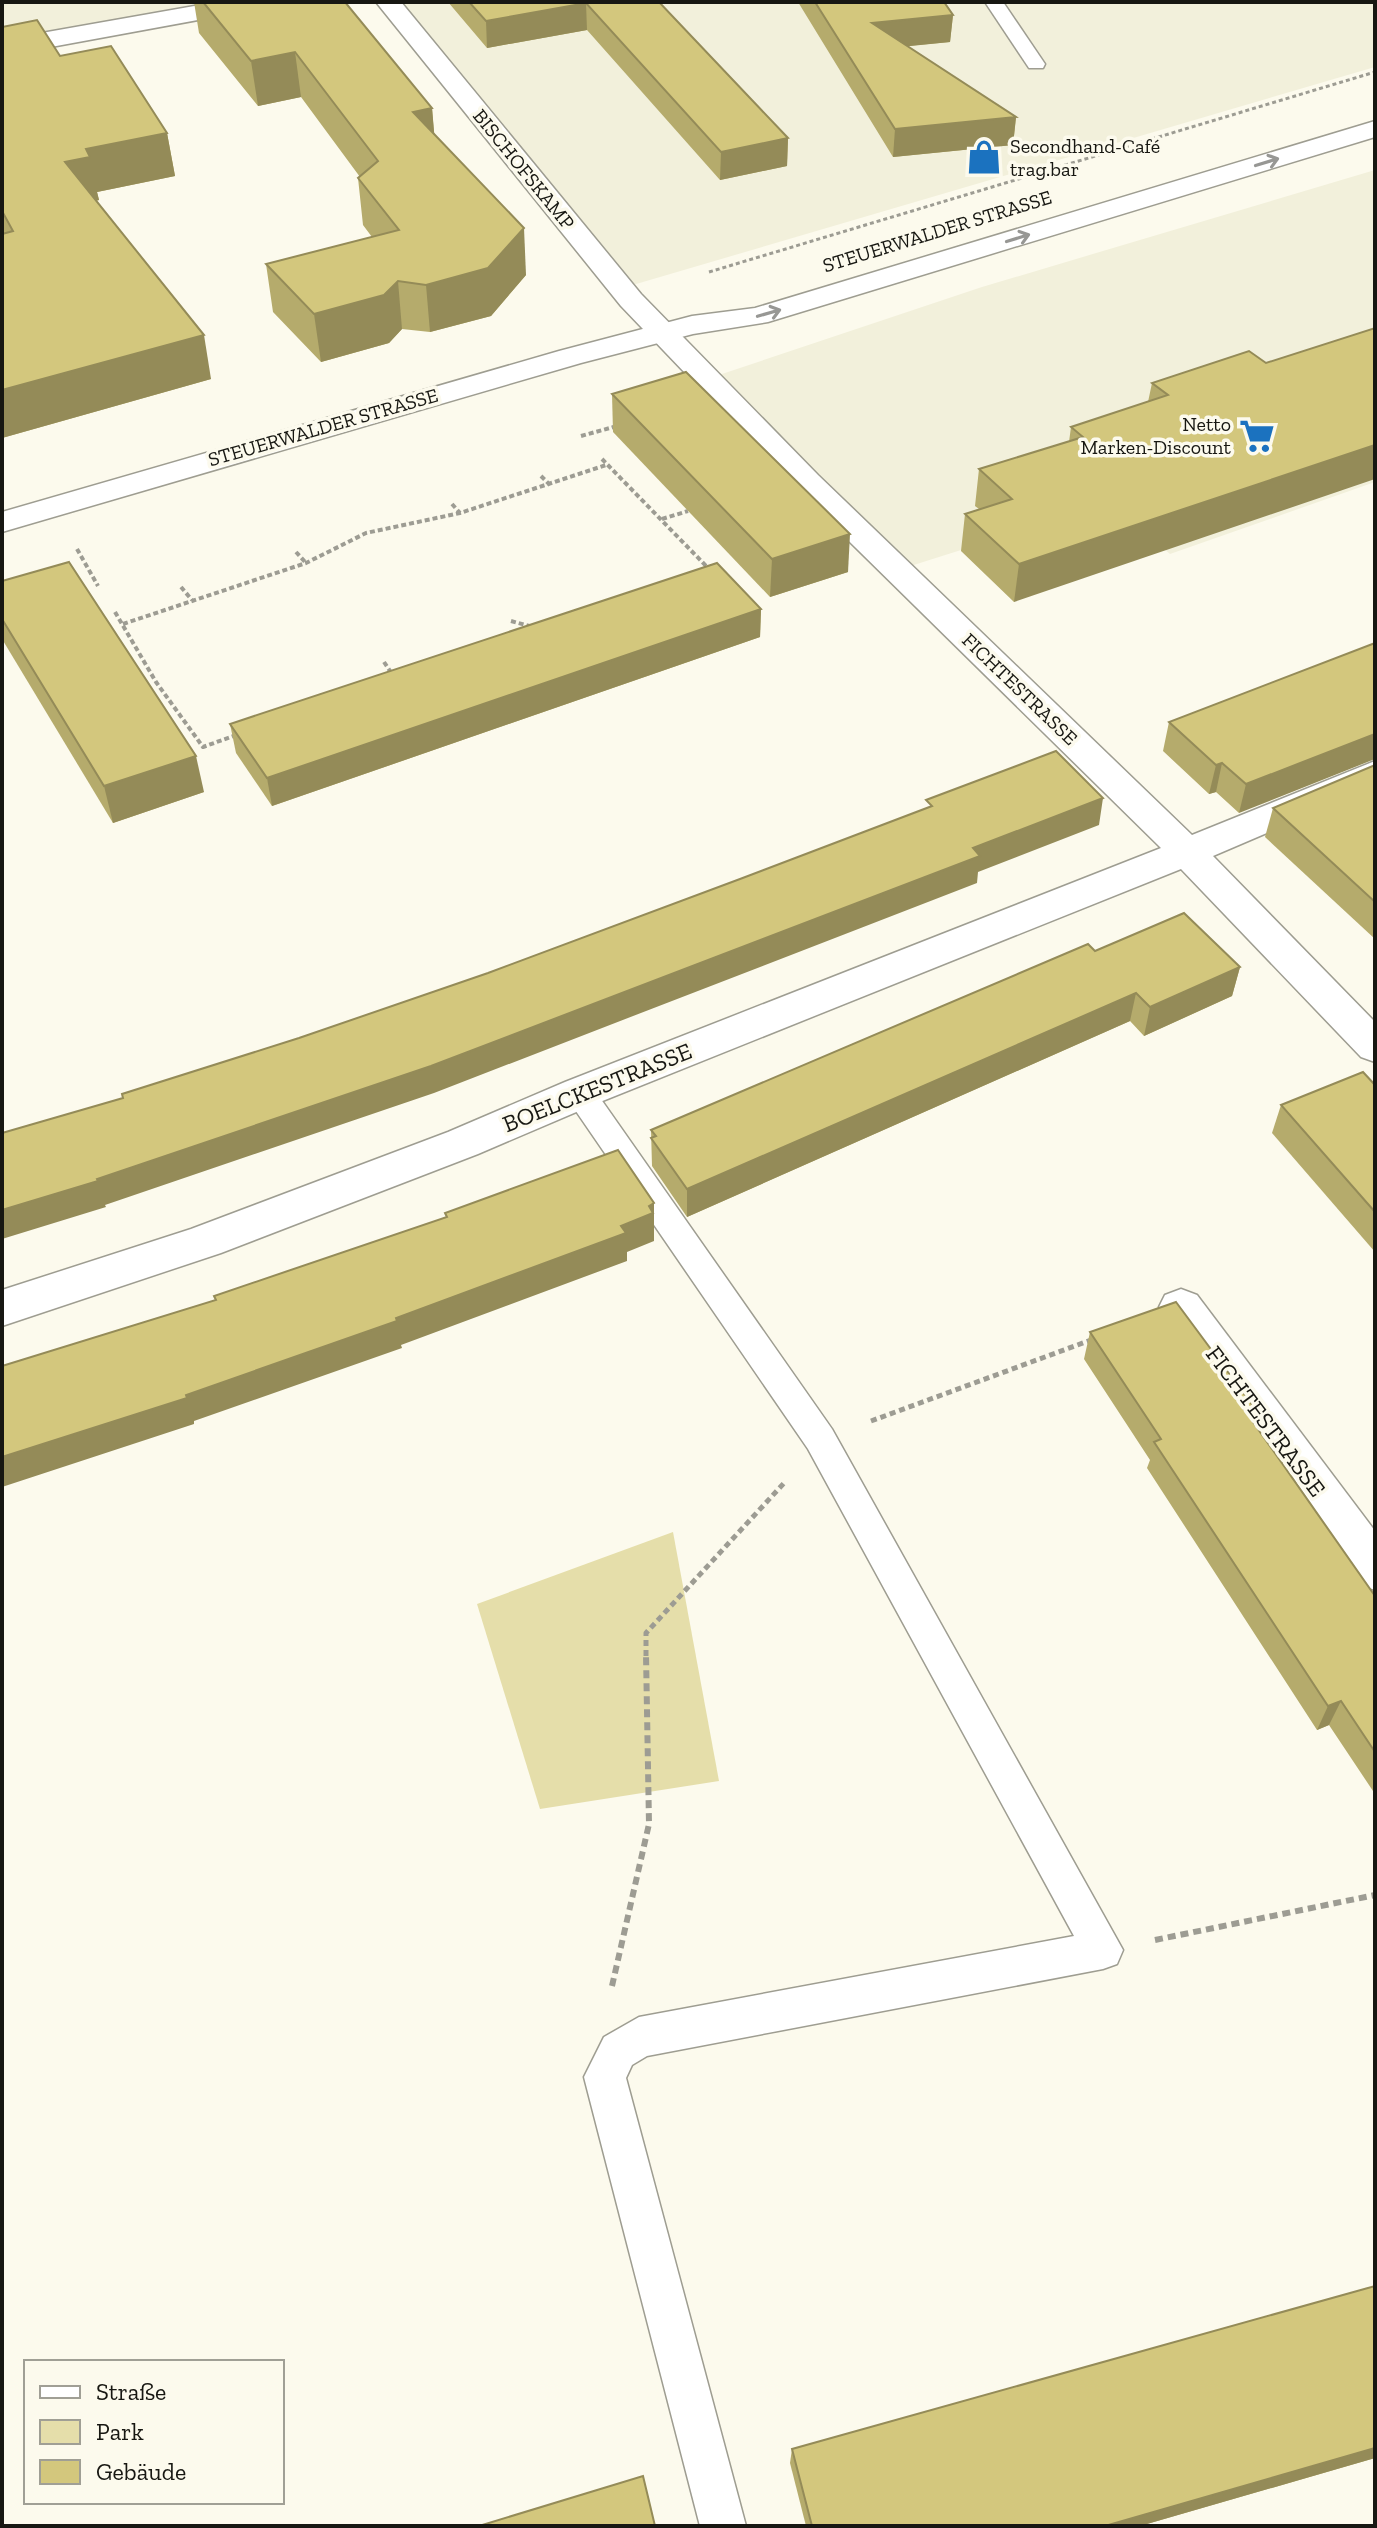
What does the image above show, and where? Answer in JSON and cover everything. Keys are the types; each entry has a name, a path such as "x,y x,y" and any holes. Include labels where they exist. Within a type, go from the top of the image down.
{"street":[{"path":"2,48 258,2"},
{"name":"BISCHOFSKAMP","path":"388,2 631,300 678,329"},
{"name":"STEUERWALDER STRASSE","path":"2,522 289,437 678,329 758,316 1375,129"},
{"name":"STEUERWALDER STRASSE","path":"678,329 732,294"},
{"name":"FICHTESTRASSE","path":"678,329 807,482 1187,852 1375,1047"},
{"name":"BOELCKESTRASSE","path":"2,1308 206,1241 463,1143 580,1093 1187,852 1375,773"},
{"name":"FICHTESTRASSE","path":"1181,1307 1367,1542"}],"lane":[{"path":"994,2 1036,64"},
{"path":"580,1093 820,1439 1103,1950 639,2037 618,2051 605,2077 723,2526"}],"path":[{"path":"704,273 1375,72"},
{"path":"581,436 623,424"},
{"path":"602,459 714,574 701,578"},
{"path":"123,624 306,563 366,533 460,513 606,465"},
{"path":"541,476 550,485"},
{"path":"452,504 460,513"},
{"path":"662,519 688,511"},
{"path":"296,552 306,563"},
{"path":"181,587 192,600"},
{"path":"115,612 156,682 203,747 247,731"},
{"path":"511,621 543,630 528,635"},
{"path":"384,662 394,678"},
{"path":"146,685 156,682"},
{"path":"618,2051 605,2019 649,1824 646,1633 820,1439 1181,1307"},
{"path":"1103,1950 1375,1895"}],"shaded area":[{"path":"2,2 253,2 2,49"},
{"path":"376,2 1375,2 1375,67 626,287"},
{"path":"1375,170 1375,482 1170,554 1109,503 901,569 716,376 982,287"}],"green space":[{"path":"673,1532 719,1781 540,1809 477,1604"}],"building":[{"path":"203,2 345,2 432,108 413,112 524,228 488,268 426,285 398,281 384,295 314,314 266,264 399,230 358,178 378,161 295,52 251,61"},
{"path":"469,2 659,2 788,138 721,152 586,3 486,21"},
{"path":"815,2 944,2 953,15 872,23 1016,117 895,129"},
{"path":"37,20 60,56 111,46 167,133 86,149 90,157 65,162 204,335 2,390 2,234 13,231 2,211 2,27"},
{"path":"1375,328 1375,445 1019,564 965,514 1012,499 979,469 1083,437 1071,427 1168,395 1152,383 1249,351 1266,363"},
{"path":"686,372 850,534 772,559 612,394"},
{"path":"69,562 196,756 104,786 2,619 2,581"},
{"path":"717,563 761,609 267,778 230,724"},
{"path":"1375,643 1375,734 1246,784 1222,763 1216,765 1169,722"},
{"path":"1056,751 1103,798 973,848 980,856 431,1066 98,1181 2,1210 2,1133 123,1098 122,1094 488,973 932,806 926,800"},
{"path":"1375,765 1375,902 1273,808"},
{"path":"1184,913 1240,967 1150,1007 1136,993 687,1189 651,1138 656,1136 651,1130 1088,944 1095,951"},
{"path":"1363,1072 1375,1085 1375,1212 1281,1105"},
{"path":"618,1150 654,1203 649,1206 653,1213 621,1226 626,1233 396,1318 397,1321 186,1395 187,1398 2,1457 2,1366 216,1300 214,1296 447,1217 445,1213"},
{"path":"1176,1302 1253,1406 1244,1409 1375,1596 1375,1752 1341,1701 1328,1706 1154,1442 1161,1439 1090,1332"},
{"path":"1375,2286 1375,2448 1105,2526 812,2526 792,2449"},
{"path":"643,2476 655,2526 479,2526"}],"place":[{"name":"Secondhand-Café trag.bar","path":"984,157"},
{"name":"Netto Marken-Discount","path":"1257,436"}]}
